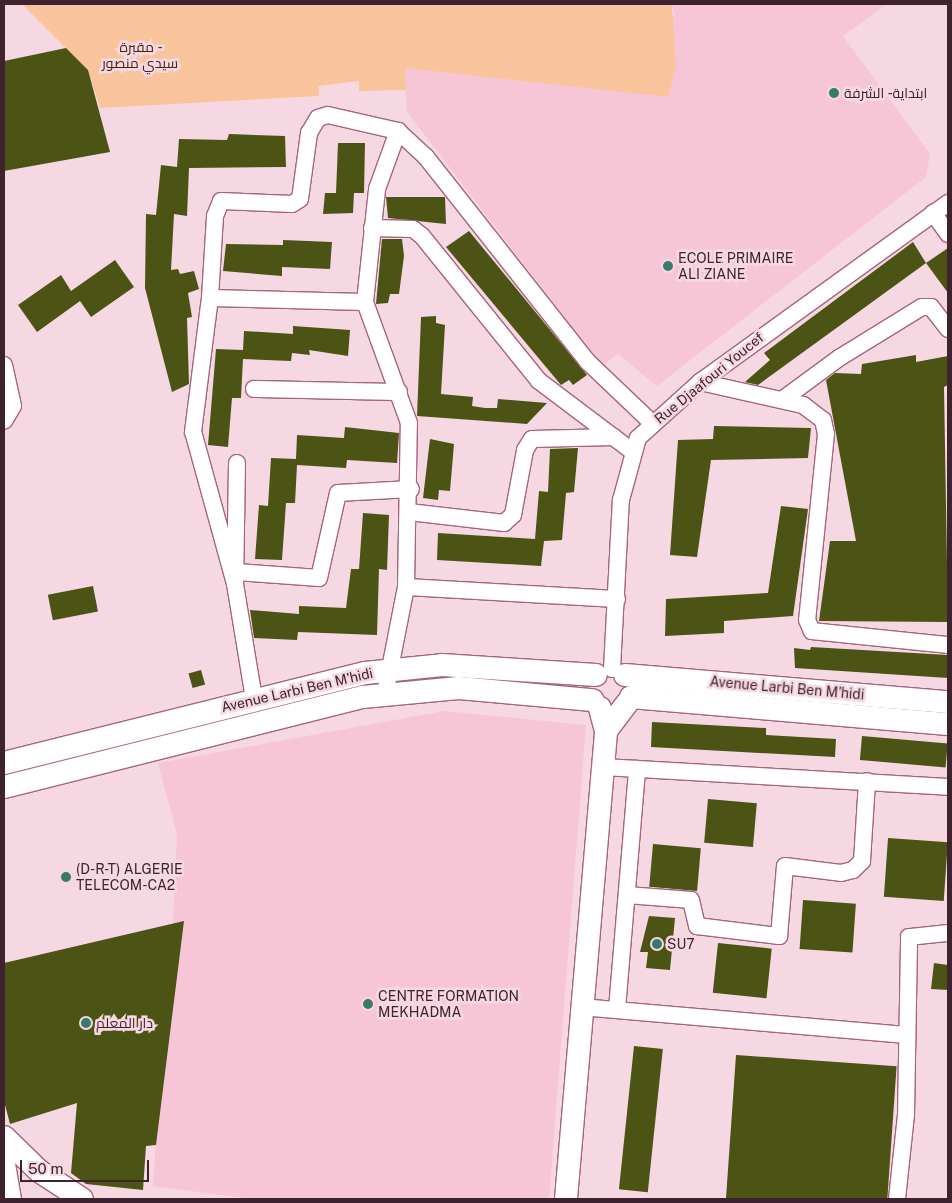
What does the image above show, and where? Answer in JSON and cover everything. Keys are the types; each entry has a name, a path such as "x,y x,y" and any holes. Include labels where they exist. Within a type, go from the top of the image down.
{"main road":[{"name":"Avenue Larbi Ben M'hidi","path":"4,763 254,699 390,670 471,666 611,673 948,702"},
{"path":"566,1199 580,1007 606,731 590,687 611,673 629,700 606,731"},
{"name":"Avenue Larbi Ben M'hidi","path":"4,787 323,704 386,694 459,688 596,704 616,710 629,700 948,724"},
{"path":"4,1137 39,1171 82,1199"}],"street":[{"path":"254,699 236,578 193,432 210,298 216,207 221,201 292,204 300,199 309,132 318,118 328,115 398,131 426,157 588,362 652,423"},
{"path":"386,694 406,587 411,489 409,423 365,302 377,189 398,131"},
{"name":"Rue Djaafouri Youcef","path":"611,673 617,599 621,500 632,451 652,423 700,382 948,203"},
{"path":"934,213 948,234"},
{"path":"372,228 413,229 422,236 539,381 632,451"},
{"path":"210,298 365,302"},
{"path":"782,400 839,358 922,307 932,307 948,329"},
{"path":"4,366 13,406 4,421"},
{"path":"700,382 782,400 815,412 826,434 808,626 818,634 948,645"},
{"path":"254,389 399,392"},
{"path":"409,512 504,523 514,515 525,450 532,439 614,437"},
{"path":"236,578 237,464"},
{"path":"236,578 318,578 338,493 411,489"},
{"path":"406,587 617,599"},
{"path":"603,767 948,786"},
{"path":"617,1008 637,769"},
{"path":"627,895 691,900 697,926 779,936 785,866 841,873 853,870 862,861 867,781"},
{"path":"897,1199 906,1115 910,937 948,933"},
{"path":"580,1007 617,1008 907,1035"},
{"path":"4,1146 13,1199"}],"shaded area":[{"name":"ECOLE PRIMAIRE ALI ZIANE","path":"672,4 887,4 843,36 930,154 926,177 657,386 618,354 602,366 407,112 404,68 521,78 675,16"},
{"name":"CENTRE FORMATION MEKHADMA","path":"444,711 586,725 549,1199 252,1199 153,1186 160,1084 184,922 173,924 177,834 158,763"}],"green space":[{"name":"مقبرة - سيدي منصور","path":"22,4 672,4 676,67 668,97 405,68 406,90 359,91 359,81 318,86 319,96 100,108 88,70"}],"building":[{"path":"66,48 88,70 110,152 4,171 4,61"},
{"path":"229,134 285,136 286,167 189,168 187,216 174,214 171,270 178,269 180,274 194,271 199,289 188,293 192,317 187,318 189,384 172,392 145,288 146,214 156,215 161,165 177,167 179,139 227,140"},
{"path":"338,143 365,143 364,193 354,193 353,213 323,214 325,193 336,193"},
{"path":"386,197 445,197 446,224 388,218"},
{"path":"469,231 587,375 573,385 569,380 561,385 446,247"},
{"path":"382,239 402,239 404,256 399,294 390,294 388,303 376,304"},
{"path":"283,240 332,242 330,269 282,267 282,276 223,271 226,244 283,245"},
{"path":"913,242 926,263 758,385 745,382 770,360 764,353"},
{"path":"948,248 948,293 926,263"},
{"path":"115,260 134,287 91,317 80,301 37,332 18,305 61,275 71,291"},
{"path":"436,316 436,323 445,325 441,394 473,397 472,406 485,408 497,408 498,399 547,403 527,424 417,416 421,317"},
{"path":"293,326 350,330 348,356 309,350 310,355 292,353 291,361 243,359 241,398 232,398 228,447 208,445 216,349 243,350 244,331 293,334"},
{"path":"916,355 916,362 948,356 948,385 944,387 948,622 819,621 830,541 856,541 826,380 835,373 861,374 862,364"},
{"path":"714,426 811,428 808,458 711,460 697,557 670,555 678,440 713,439"},
{"path":"345,427 399,433 397,463 347,460 346,468 297,465 295,503 286,503 282,560 255,559 259,505 268,506 271,458 296,459 297,435 344,438"},
{"path":"430,439 454,444 450,491 439,490 438,500 423,498"},
{"path":"578,448 574,492 566,493 562,540 544,541 541,566 437,560 438,533 535,539 539,491 548,492 550,449"},
{"path":"781,506 808,509 793,616 724,621 724,633 665,636 666,599 768,593"},
{"path":"363,513 389,515 387,570 379,569 377,635 298,632 297,640 254,638 250,610 299,614 299,606 346,608 351,569 359,569"},
{"path":"93,586 98,612 53,620 48,595"},
{"path":"811,647 948,655 948,678 795,668 794,648 810,650"},
{"path":"201,670 205,684 193,688 189,674"},
{"path":"652,722 766,728 766,735 836,739 835,757 651,747"},
{"path":"862,736 948,743 946,767 860,760"},
{"path":"708,799 757,803 753,847 704,843"},
{"path":"888,838 948,842 944,901 884,897"},
{"path":"653,844 701,848 697,891 649,887"},
{"path":"803,900 856,904 852,953 800,949"},
{"name":"SU7","path":"649,916 675,918 670,970 646,968 648,952 640,952"},
{"name":"دار المعلم","path":"184,921 156,1145 146,1146 143,1190 86,1184 71,1173 77,1103 10,1124 4,1101 4,963"},
{"path":"718,943 772,949 766,998 713,993"},
{"path":"934,963 948,965 948,990 931,989"},
{"path":"634,1046 663,1049 648,1192 619,1189"},
{"path":"736,1055 897,1066 887,1199 726,1199"}],"place":[{"name":"ابتداية - الشرفة","path":"834,93"},
{"name":"ECOLE PRIMAIRE ALI ZIANE","path":"668,266"},
{"name":"(D-R-T) ALGERIE TELECOM-CA2","path":"66,877"},
{"name":"SU7","path":"657,944"},
{"name":"CENTRE FORMATION MEKHADMA","path":"368,1004"},
{"name":"دار المعلم","path":"86,1023"}]}
